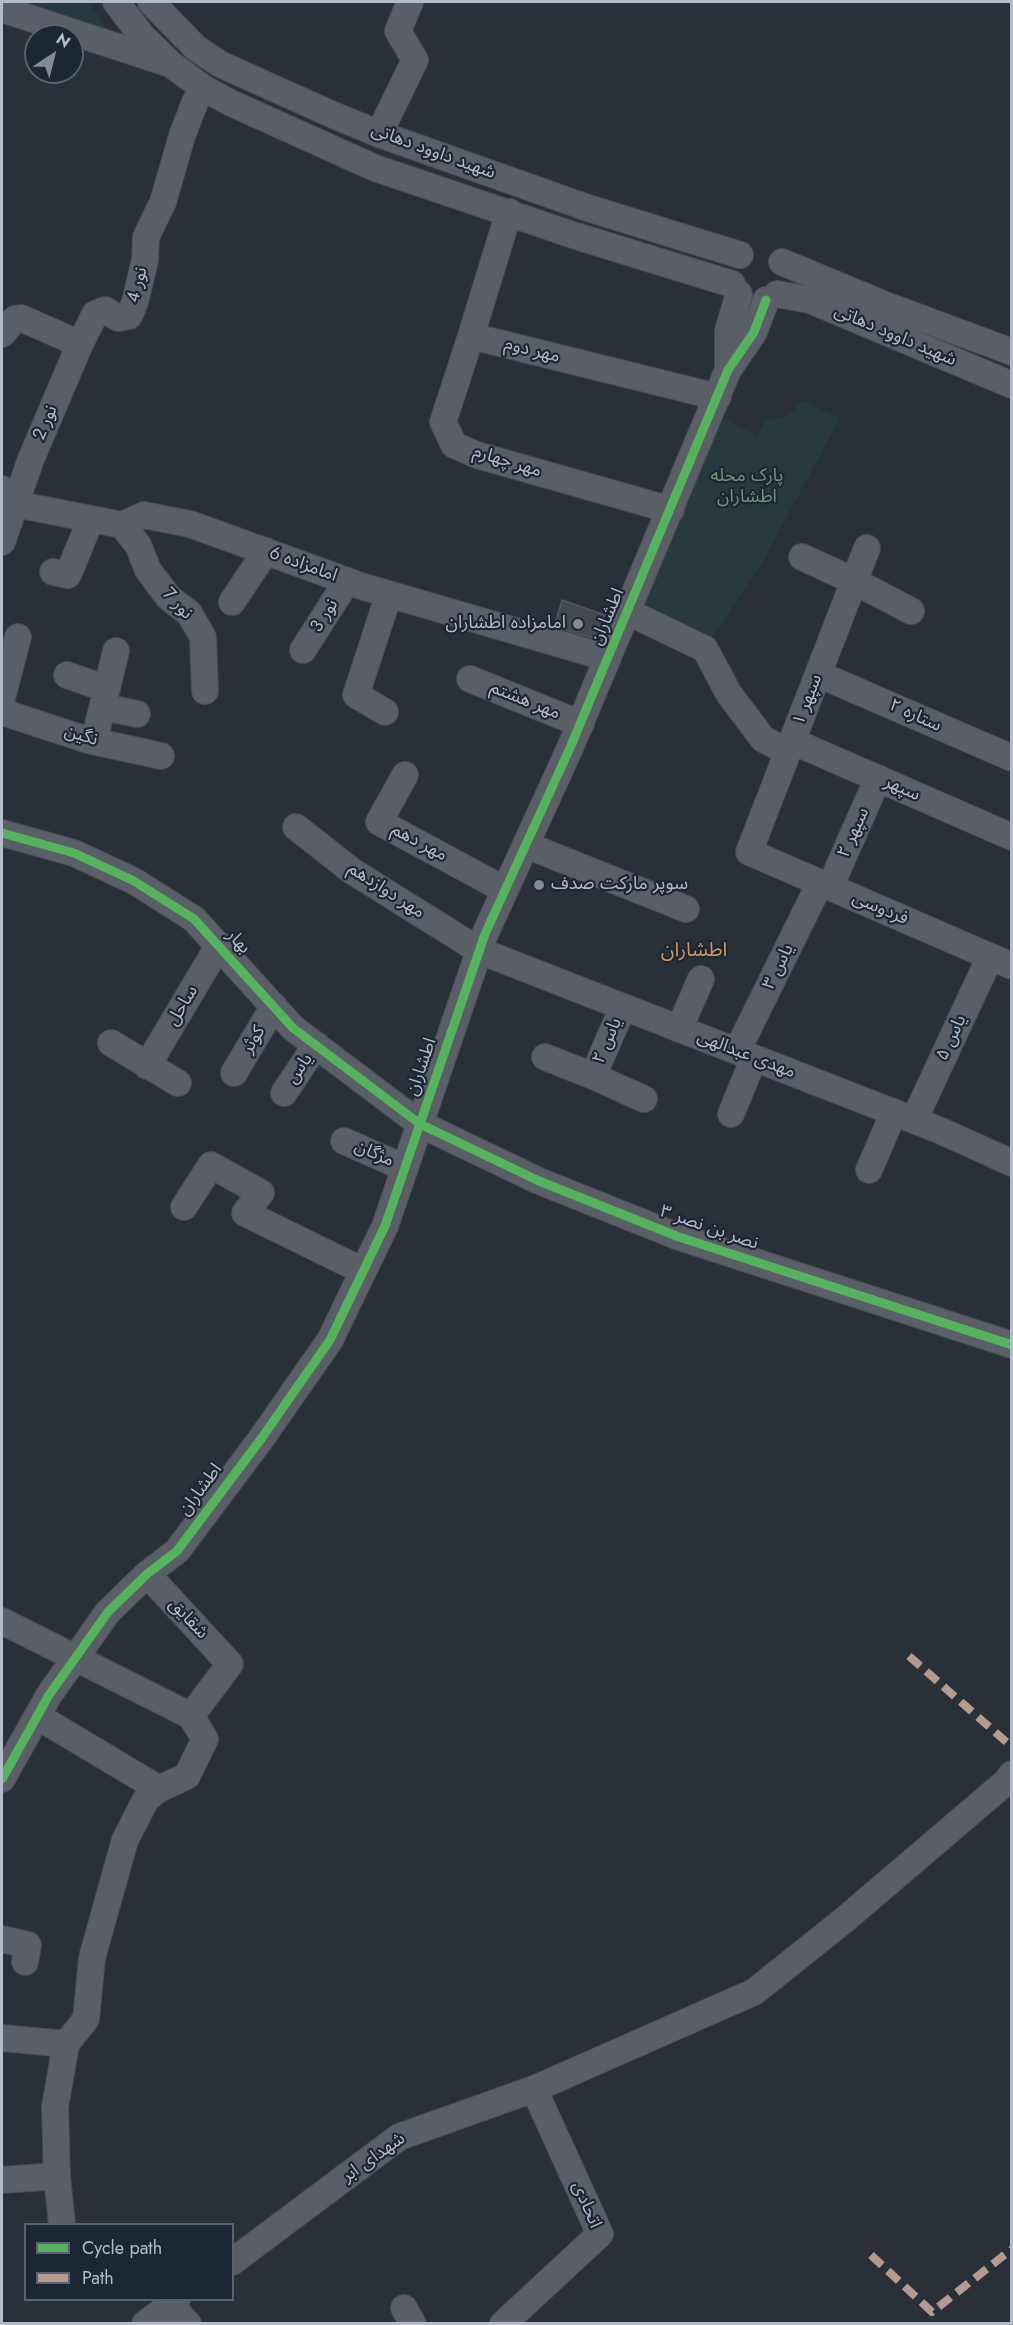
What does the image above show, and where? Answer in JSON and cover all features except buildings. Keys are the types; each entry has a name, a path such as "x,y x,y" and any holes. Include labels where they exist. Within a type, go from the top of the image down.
{"street":[{"name":"شهید داوود دهاتی","path":"116,2 142,36 172,65 203,88 231,103 375,168 736,289"},
{"name":"شهید داوود دهاتی","path":"150,2 196,48 220,64 379,134 588,208 740,255"},
{"path":"379,134 416,60 398,31 410,2"},
{"name":"شهید داوود دهاتی","path":"2,9 172,65"},
{"name":"نور 4","path":"80,344 95,314 105,310 118,318 129,316 135,302 145,260 146,237 163,202 182,136 195,102"},
{"path":"471,336 509,212"},
{"path":"748,250 765,250 775,254 782,262 785,271 784,281 771,297 747,298 736,289 731,271 740,255 748,250"},
{"name":"شهید داوود دهاتی","path":"782,262 883,304 1011,352"},
{"name":"اطشاران","path":"728,370 728,331 736,289"},
{"name":"شهید داوود دهاتی","path":"771,297 810,300 1011,385"},
{"name":"اطشاران","path":"2,1779 38,1716 108,1612 147,1574 177,1551 261,1439 330,1340 385,1226 480,951 505,890 581,724 728,370 754,332 771,297"},
{"path":"2,334 15,319 21,318 80,344"},
{"name":"مهر دوم","path":"471,336 718,397"},
{"name":"مهر چهارم","path":"471,336 443,422 454,445 477,454 671,510"},
{"name":"نور 2","path":"2,542 8,496 31,459 80,344"},
{"name":"امامزاده 6","path":"8,496 91,519 122,525 144,515 190,524 347,581 608,658"},
{"path":"53,572 68,575 91,519"},
{"name":"نور 7","path":"122,525 138,545 148,570 169,598 189,614 203,637 205,691"},
{"name":"سپهر ۱","path":"749,852 867,548"},
{"path":"232,602 266,551"},
{"path":"802,557 911,611"},
{"name":"نور 3","path":"303,650 347,581"},
{"path":"385,712 356,695 388,594"},
{"name":"سپهر","path":"628,612 705,649 729,694 763,739 790,746 878,778 1011,837"},
{"path":"2,698 18,638"},
{"path":"94,741 117,651"},
{"name":"ستاره ۲","path":"818,674 1011,758"},
{"path":"66,675 137,714"},
{"name":"مهر هشتم","path":"470,679 581,724"},
{"name":"نگین","path":"2,712 94,741 161,756"},
{"name":"مهر دهم","path":"405,776 379,822 505,890"},
{"name":"سپهر ۲","path":"825,885 878,778"},
{"name":"مهر دوازدهم","path":"296,827 352,871 480,951"},
{"name":"بهار","path":"2,833 74,853 134,881 194,919 294,1028 420,1124"},
{"path":"526,845 686,909"},
{"name":"فردوسی","path":"749,852 1001,961"},
{"name":"یاس ۳","path":"731,1114 746,1055 825,885"},
{"name":"ساحل","path":"147,1066 219,945"},
{"name":"مهدی عبدالهی","path":"480,951 904,1116 1011,1163"},
{"name":"یاس ۵","path":"869,1170 1001,961"},
{"path":"679,1029 701,979"},
{"name":"کوثر","path":"234,1073 274,1006"},
{"name":"یاس ۲","path":"593,1076 623,1007"},
{"path":"111,1043 178,1083"},
{"name":"یاس","path":"284,1093 316,1045"},
{"name":"یاس ۲","path":"545,1058 645,1099"},
{"name":"نصر بن نصر ۳","path":"420,1124 539,1180 679,1237 1004,1343"},
{"name":"مژگان","path":"344,1141 405,1168"},
{"path":"184,1207 211,1165 261,1193 245,1213 363,1271"},
{"name":"شقایق","path":"147,1574 230,1664 190,1716"},
{"path":"2,1621 190,1716 205,1739 187,1776 159,1789 146,1799 125,1840 92,1958 86,2019 66,2044 54,2107 62,2223"},
{"path":"38,1716 159,1789"},
{"name":"شهدای ابر","path":"234,2261 399,2137 534,2089 754,1992 843,1921 1006,1782 1011,1774"},
{"path":"2,1939 28,1945 25,1962"},
{"path":"2,2038 66,2044"},
{"name":"اتحادی","path":"503,2324 600,2234 534,2089"},
{"path":"2,2180 57,2176"},
{"path":"145,2324 173,2302 188,2324"}],"green space":[{"path":"2,2 89,2 115,41 84,30 84,24 66,24"},
{"name":"پارک محله اطشاران","path":"803,401 840,418 760,567 709,644 650,617 643,602 723,418 757,436 766,421 787,417"}],"marked path":[{"path":"909,1656 1012,1747"},
{"path":"871,2255 932,2312 1012,2249"}],"cycle path":[{"path":"2,1779 49,1695 108,1612 147,1574 177,1551 261,1439 330,1340 385,1226 485,934 570,748 728,370 754,332 766,300"},
{"path":"2,833 74,853 134,881 194,919 293,1028 420,1124 539,1181 679,1237 1012,1345"}],"place":[{"name":"امامزاده اطشاران","path":"578,624"},
{"name":"سوپر مارکت صدف","path":"539,885"}],"district":[{"name":"اطشاران","path":"694,951"}]}
